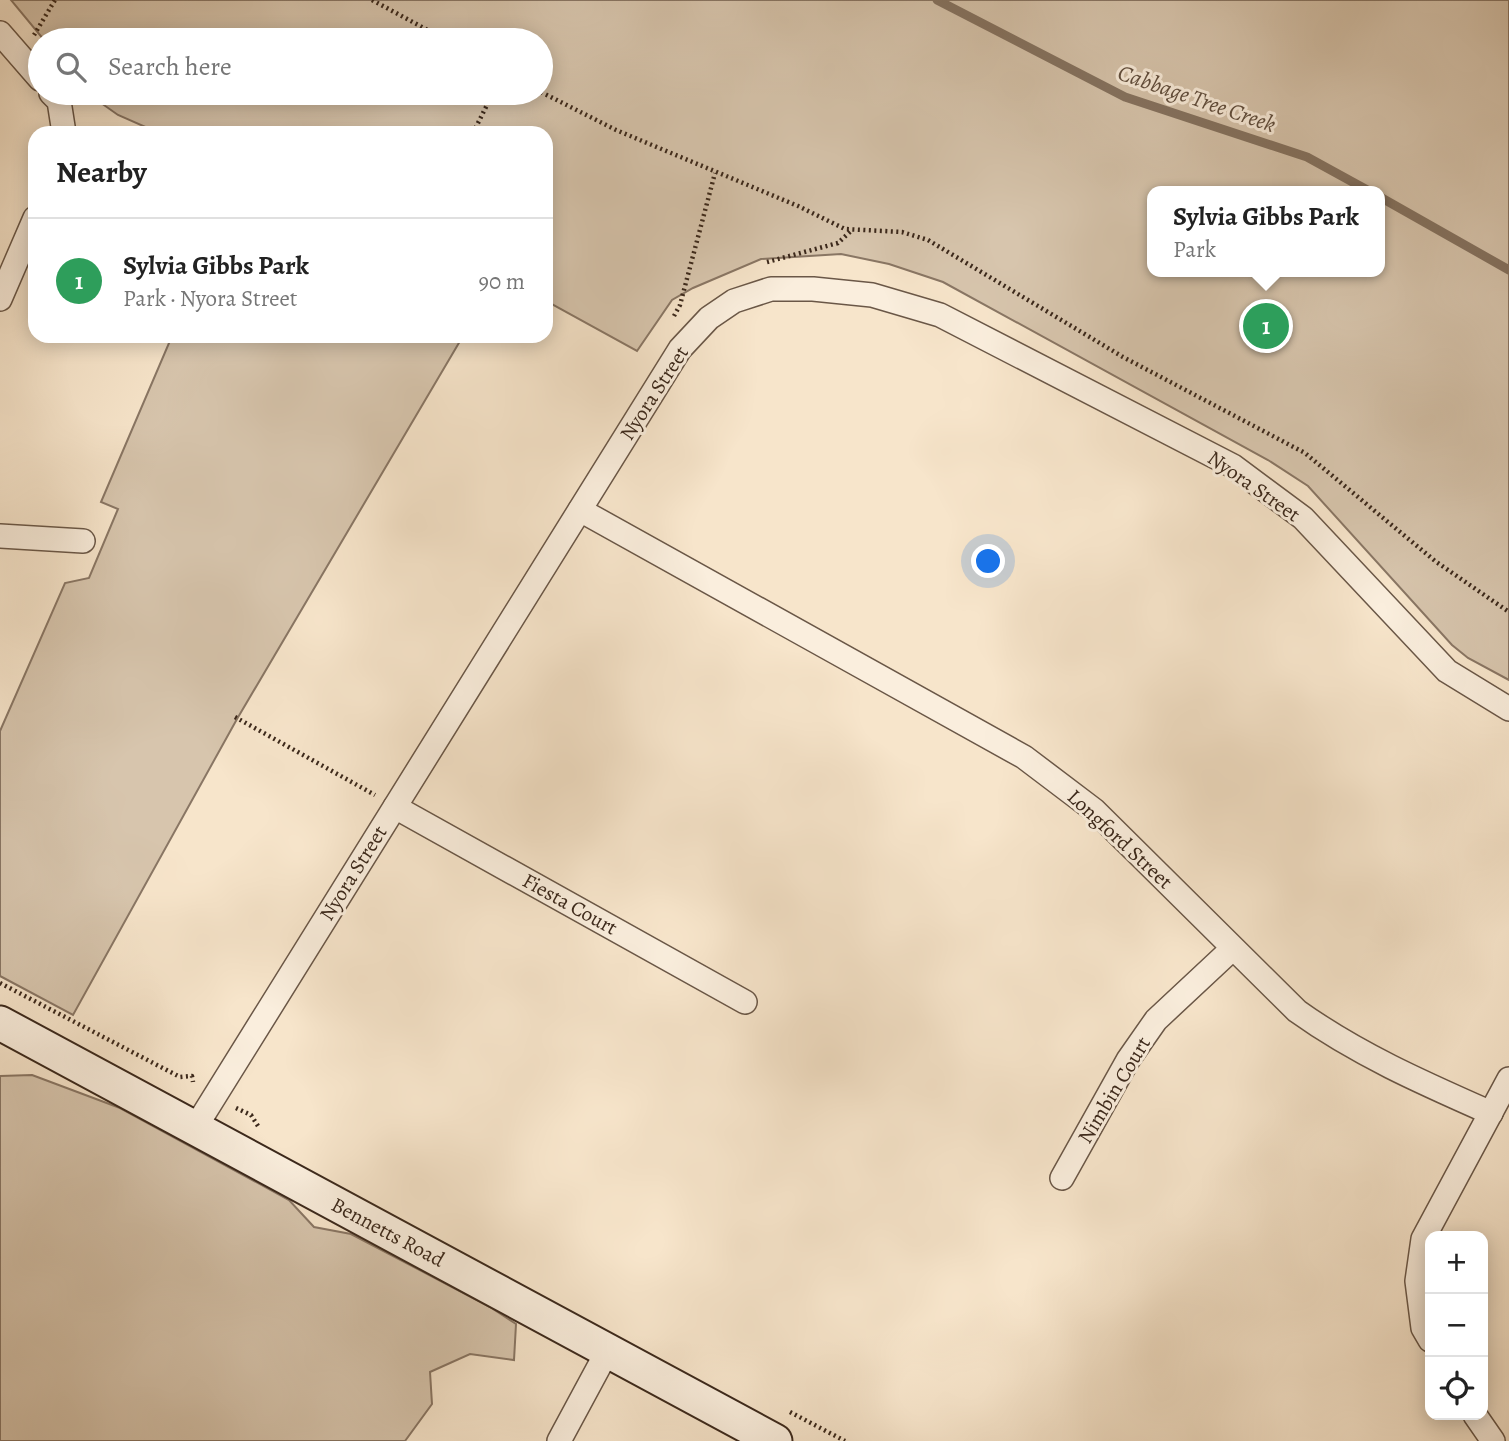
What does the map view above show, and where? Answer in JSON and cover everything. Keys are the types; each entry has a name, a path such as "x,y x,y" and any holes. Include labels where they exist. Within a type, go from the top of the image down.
{"street":[{"path":"0,33 28,64"},
{"path":"59,105 63,126"},
{"path":"0,299 28,234"},
{"name":"Nyora Street","path":"195,1128 680,349 709,318 734,301 771,289 813,289 872,295 940,315 1233,466 1303,518 1447,671 1509,709"},
{"name":"Longford Street","path":"580,510 1024,757 1094,810 1297,1011 1333,1037 1392,1069 1491,1114"},
{"path":"0,536 83,541"},
{"name":"Fiesta Court","path":"395,807 745,1002"},
{"name":"Nimbin Court","path":"1062,1178 1128,1060 1156,1020 1232,949"},
{"name":"Bennetts Road","path":"0,1023 775,1441"},
{"path":"1425,1331 1417,1281 1423,1239 1509,1079"},
{"path":"559,1441 608,1350"},
{"path":"1478,1420 1493,1441"}],"path":[{"path":"39,28 55,0"},
{"path":"372,0 424,28"},
{"path":"22,57 28,47"},
{"path":"553,99 616,130 798,206 845,229 884,229 909,233 928,240 1124,357 1305,453 1435,561 1509,612"},
{"path":"476,126 487,105"},
{"path":"235,717 395,807"},
{"path":"0,983 180,1076 192,1076 193,1084 251,1115 257,1126 269,1132"},
{"path":"789,1411 845,1441"}],"shaded area":[{"path":"11,0 1509,0 1509,680 1468,658 1452,645 1308,486 1268,460 943,282 889,264 841,254 761,259 693,288 672,300 637,351 553,305 553,126 143,126 118,115 104,105 553,105 553,28 34,28"},
{"path":"169,343 459,343 237,719 73,1015 0,976 0,731 65,583 89,578 118,509 101,502"},
{"path":"32,1075 120,1108 289,1200 314,1227 351,1234 490,1307 516,1324 514,1360 470,1354 430,1372 432,1404 405,1441 0,1441 0,1076"}],"waterway":[{"name":"Cabbage Tree Creek","path":"937,0 1125,97 1307,157 1360,186"},
{"name":"Cabbage Tree Creek","path":"1385,200 1509,270"}],"place":[{"name":"Sylvia Gibbs Park","path":"1266,326"}]}
